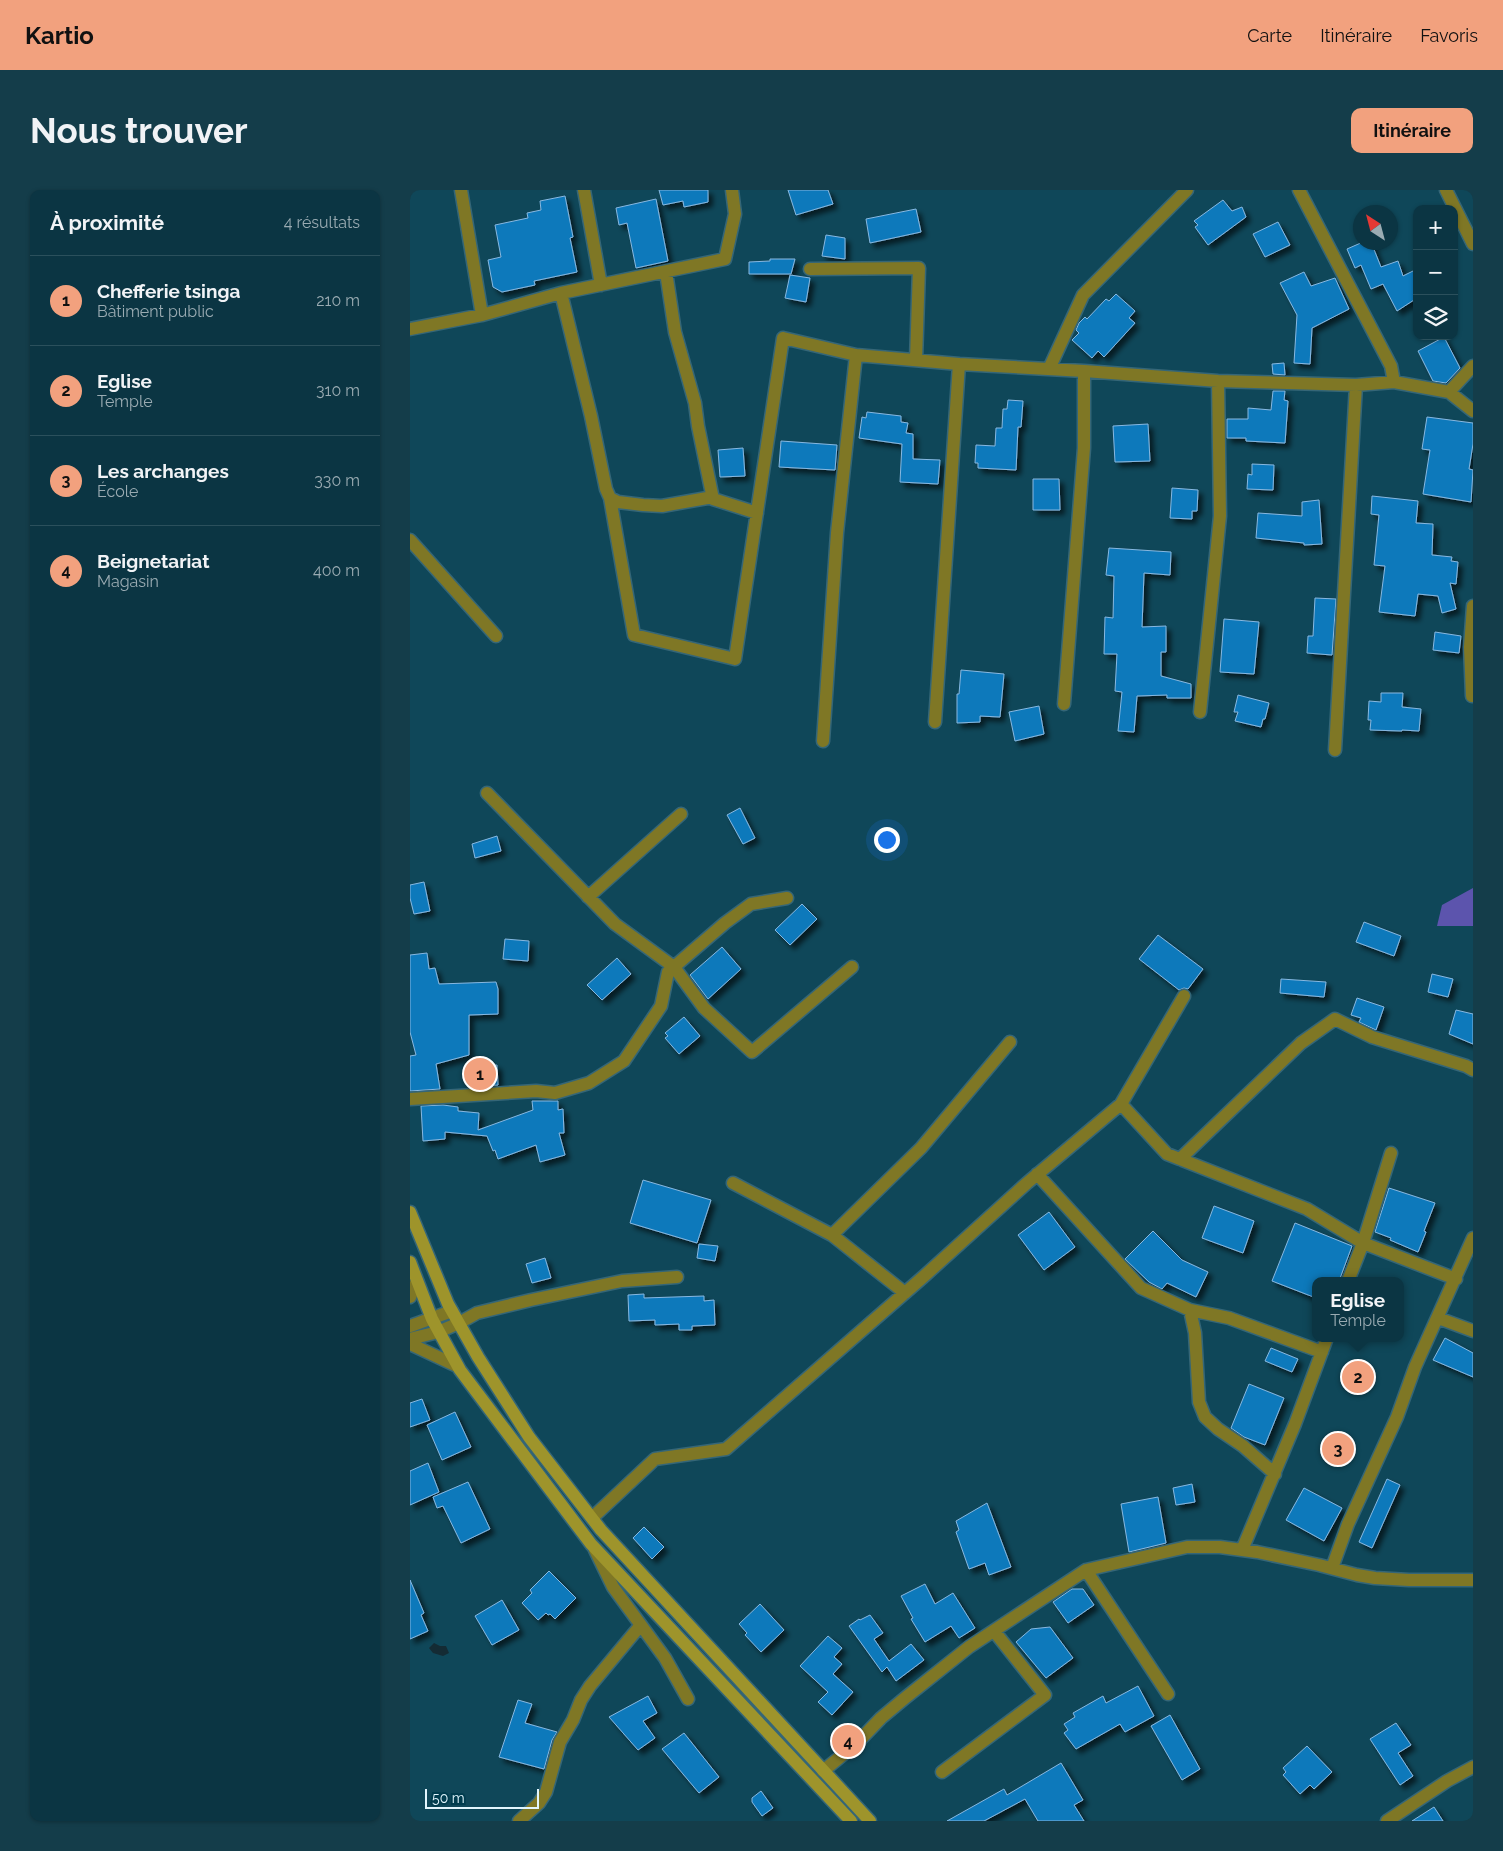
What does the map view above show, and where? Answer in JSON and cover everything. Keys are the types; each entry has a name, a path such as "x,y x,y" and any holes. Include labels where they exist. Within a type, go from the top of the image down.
{"main road":[{"path":"410,1212 452,1311 478,1357 529,1437 592,1518 870,1821"},
{"path":"410,1262 432,1319 458,1366 516,1447 591,1544 851,1821"}],"street":[{"path":"461,190 482,315"},
{"path":"584,190 601,285"},
{"path":"410,329 482,315 561,293 725,259 735,214 732,190"},
{"path":"1049,369 1083,295 1187,190"},
{"path":"1299,190 1391,366 1394,382"},
{"path":"1446,190 1473,244"},
{"path":"810,269 919,268 916,360"},
{"path":"666,272 675,332 696,404 698,426 713,499 757,513"},
{"path":"561,293 591,416 606,490 610,498 634,635 736,659 783,338 856,355 959,364 1218,381 1356,385 1394,382 1449,392 1473,412"},
{"path":"822,741 837,533 856,355"},
{"path":"935,722 959,364"},
{"path":"1449,392 1473,366"},
{"path":"1064,704 1084,448 1084,371"},
{"path":"1200,712 1220,516 1218,381"},
{"path":"1335,750 1356,385"},
{"path":"610,498 618,502 662,506 713,497"},
{"path":"410,540 496,636"},
{"path":"1472,696 1470,647 1473,606"},
{"path":"488,793 614,924 674,967 704,1008 752,1052 852,967"},
{"path":"588,897 681,814"},
{"path":"410,1099 536,1091 556,1093 589,1084 624,1061 662,1006 668,972 725,923 752,904 787,898"},
{"path":"592,1518 655,1459 726,1449 905,1293 1037,1174 1122,1104 1184,996"},
{"path":"1180,1159 1300,1042 1336,1019 1372,1037 1466,1066 1473,1070"},
{"path":"832,1235 921,1148 1010,1042"},
{"path":"1122,1104 1167,1154 1306,1209 1363,1243 1456,1279"},
{"path":"1350,1277 1363,1243 1391,1153"},
{"path":"1037,1174 1141,1288 1190,1310 1229,1318 1322,1352"},
{"path":"733,1184 832,1235 905,1293"},
{"path":"1332,1568 1348,1524 1390,1433 1415,1367 1473,1238"},
{"path":"410,1339 438,1332 477,1313 531,1300 622,1281 677,1277"},
{"path":"410,1297 417,1280"},
{"path":"1190,1310 1195,1333 1199,1402 1205,1417 1218,1430 1244,1446 1275,1474"},
{"path":"410,1326 452,1311 477,1313"},
{"path":"1438,1318 1473,1331"},
{"path":"1242,1550 1275,1474 1326,1342"},
{"path":"410,1344 458,1366"},
{"path":"591,1544 613,1586 640,1626 665,1658 688,1699"},
{"path":"823,1771 856,1744 904,1698 968,1647 1086,1570 1187,1547 1242,1550 1283,1557 1375,1578 1473,1580"},
{"path":"1086,1570 1168,1694"},
{"path":"519,1821 539,1803 546,1792 560,1742 573,1720 581,1700 590,1686 640,1626"},
{"path":"942,1772 1045,1696 994,1631"},
{"path":"1387,1821 1473,1767"}],"shaded area":[{"path":"1473,888 1473,926 1437,926 1442,905"}],"water":[{"path":"434,1643 446,1646 449,1653 443,1656 433,1653 429,1648"}],"building":[{"path":"659,190 708,190 708,202 684,207 683,201 663,205"},
{"path":"788,190 828,190 833,204 796,215"},
{"path":"565,196 573,237 570,238 577,272 534,281 535,285 502,292 493,287 488,260 501,257 495,225 528,218 527,213 541,210 540,201"},
{"path":"656,199 668,261 636,268 627,223 619,225 616,208"},
{"path":"1223,200 1232,211 1242,207 1246,217 1208,245 1195,227 1198,225 1194,221"},
{"path":"916,209 921,232 870,243 866,219"},
{"path":"1278,222 1290,245 1265,257 1253,234"},
{"path":"826,235 845,238 845,259 822,256"},
{"path":"1353,246 1353,250 1374,250 1381,267 1398,261 1403,276 1413,271 1413,301 1397,311 1383,284 1371,289 1361,265 1355,268 1347,249"},
{"path":"770,259 795,259 791,274 749,274 749,262 770,261"},
{"path":"1304,272 1311,286 1335,278 1349,309 1312,328 1310,364 1294,363 1297,315 1280,283"},
{"path":"790,275 810,278 806,302 785,298"},
{"path":"1116,294 1135,311 1129,318 1135,323 1104,357 1098,351 1092,358 1072,340 1079,333 1076,330 1079,323 1085,317 1087,319 1106,299 1109,301"},
{"path":"1438,340 1446,340 1460,368 1446,383 1433,381 1418,351"},
{"path":"1284,363 1285,375 1273,374 1272,364"},
{"path":"1273,391 1285,391 1284,400 1288,401 1285,443 1246,441 1246,438 1227,438 1227,419 1248,419 1248,408 1271,410"},
{"path":"1008,400 1023,401 1021,427 1018,427 1016,470 978,468 978,463 975,463 976,445 995,446 996,428 1002,428 1003,409 1007,409"},
{"path":"867,412 901,416 901,422 908,423 906,433 913,434 913,459 940,460 938,484 900,482 902,444 859,438 862,417 866,418"},
{"path":"1427,417 1473,423 1473,444 1469,469 1473,470 1471,502 1423,494 1430,450 1422,449"},
{"path":"1148,424 1150,461 1115,462 1113,426"},
{"path":"781,441 837,445 835,470 779,467"},
{"path":"743,448 745,476 720,477 718,450"},
{"path":"1252,464 1274,465 1273,490 1247,489 1248,474 1252,475"},
{"path":"1033,479 1059,479 1060,510 1033,510"},
{"path":"1172,488 1198,490 1197,511 1192,511 1192,519 1170,518"},
{"path":"1372,496 1418,501 1416,523 1433,524 1432,555 1452,557 1451,561 1458,562 1456,584 1450,583 1456,609 1442,613 1438,596 1418,594 1415,616 1379,612 1385,566 1374,565 1379,515 1371,514"},
{"path":"1319,500 1322,544 1304,545 1304,543 1256,538 1258,513 1302,516 1302,502"},
{"path":"1109,548 1171,552 1170,575 1144,573 1142,627 1166,626 1166,652 1161,652 1161,676 1191,684 1191,698 1167,698 1167,695 1137,696 1134,732 1118,731 1122,692 1115,691 1117,654 1104,654 1105,617 1113,618 1114,576 1106,575"},
{"path":"1315,598 1336,599 1332,655 1307,653 1308,636 1313,636"},
{"path":"1224,619 1259,622 1254,674 1220,672"},
{"path":"1435,632 1461,636 1459,653 1433,650"},
{"path":"961,670 1004,674 1000,717 980,716 980,722 957,723 957,694 959,694"},
{"path":"1381,693 1403,693 1402,707 1421,709 1419,731 1370,730 1371,720 1368,720 1369,701 1381,702"},
{"path":"1238,695 1269,703 1261,727 1235,721 1238,712 1234,712"},
{"path":"1039,706 1044,734 1015,741 1009,712"},
{"path":"740,808 755,838 743,844 727,815"},
{"path":"497,836 501,851 475,858 472,844"},
{"path":"424,882 430,911 414,914 410,898 410,885"},
{"path":"802,904 817,919 790,945 775,930"},
{"path":"1364,922 1401,936 1394,956 1356,942"},
{"path":"1158,935 1203,969 1188,989 1179,990 1139,959"},
{"path":"505,939 529,941 528,961 503,959"},
{"path":"722,947 741,969 708,999 690,975"},
{"path":"427,953 429,969 435,968 439,984 496,982 498,989 498,1014 469,1015 469,1055 436,1064 440,1089 410,1091 410,1056 416,1055 410,1032 410,955"},
{"path":"617,958 631,974 602,1000 587,985"},
{"path":"1432,974 1453,979 1448,997 1428,992"},
{"path":"1281,979 1326,982 1324,997 1280,993"},
{"path":"1357,998 1384,1007 1376,1030 1359,1022 1361,1018 1351,1015"},
{"path":"1456,1010 1473,1014 1473,1044 1449,1034"},
{"path":"684,1017 700,1036 679,1054 665,1038 668,1036 665,1033"},
{"path":"497,1065 498,1085 470,1087 469,1067"},
{"path":"532,1101 558,1101 558,1110 563,1109 564,1133 559,1133 565,1155 540,1162 536,1145 498,1159 487,1136 445,1132 445,1139 423,1141 421,1106 443,1105 458,1107 458,1111 479,1113 478,1130 533,1110"},
{"path":"643,1180 711,1200 697,1243 630,1223"},
{"path":"1389,1188 1435,1203 1418,1252 1375,1232"},
{"path":"1214,1206 1254,1221 1243,1253 1202,1238"},
{"path":"1049,1212 1075,1247 1044,1270 1018,1235"},
{"path":"1295,1223 1352,1246 1340,1277 1312,1277 1312,1296 1272,1281"},
{"path":"1153,1231 1182,1260 1208,1272 1196,1297 1167,1283 1162,1289 1149,1282 1125,1259"},
{"path":"699,1244 718,1246 715,1261 697,1258"},
{"path":"545,1258 551,1278 532,1283 526,1264"},
{"path":"644,1294 644,1298 704,1296 704,1301 714,1300 715,1325 692,1326 692,1330 679,1330 679,1324 655,1325 655,1320 629,1321 628,1295"},
{"path":"1445,1338 1473,1353 1473,1377 1433,1360"},
{"path":"1271,1348 1298,1359 1292,1372 1265,1361"},
{"path":"1249,1384 1284,1398 1265,1445 1244,1437 1231,1428"},
{"path":"422,1399 430,1420 410,1427 410,1403"},
{"path":"455,1412 471,1447 442,1460 427,1425"},
{"path":"428,1463 439,1492 410,1505 410,1471"},
{"path":"1387,1479 1400,1485 1372,1548 1359,1542"},
{"path":"468,1482 490,1529 461,1543 443,1506 437,1508 433,1497"},
{"path":"1192,1484 1195,1502 1176,1505 1173,1488"},
{"path":"1304,1488 1342,1508 1324,1541 1286,1520"},
{"path":"1158,1497 1166,1543 1129,1552 1121,1504"},
{"path":"987,1503 1011,1567 989,1575 985,1563 969,1569 956,1532 959,1530 956,1521"},
{"path":"644,1527 664,1547 652,1559 633,1538"},
{"path":"549,1571 576,1598 555,1619 546,1613 538,1620 522,1603 532,1593 530,1590"},
{"path":"410,1580 424,1613 421,1615 428,1631 410,1639"},
{"path":"925,1584 935,1604 953,1593 975,1628 959,1638 951,1626 925,1642 911,1619 913,1618 901,1596"},
{"path":"1072,1589 1083,1589 1094,1605 1068,1623 1053,1602"},
{"path":"502,1600 519,1630 492,1645 475,1616"},
{"path":"760,1604 784,1630 761,1652 745,1635 747,1633 739,1624"},
{"path":"870,1615 883,1633 874,1639 889,1661 911,1644 924,1660 896,1681 887,1667 882,1672 849,1626 859,1619"},
{"path":"1050,1627 1073,1658 1046,1678 1016,1642 1031,1629"},
{"path":"828,1636 842,1648 834,1657 842,1664 833,1674 853,1692 832,1715 818,1702 828,1692 800,1666"},
{"path":"1138,1686 1154,1716 1125,1732 1120,1724 1076,1749 1064,1733 1068,1730 1064,1724 1075,1717 1073,1713 1103,1696 1106,1703"},
{"path":"648,1696 657,1713 643,1721 655,1738 638,1750 609,1717"},
{"path":"518,1700 532,1704 525,1723 557,1732 552,1740 544,1769 499,1757"},
{"path":"1170,1715 1200,1769 1182,1780 1151,1726"},
{"path":"1396,1723 1411,1745 1398,1753 1413,1776 1400,1785 1370,1739"},
{"path":"684,1733 719,1777 699,1793 662,1749"},
{"path":"1307,1746 1332,1772 1314,1789 1310,1785 1300,1794 1283,1775 1286,1772 1283,1768"},
{"path":"1061,1763 1083,1800 1074,1805 1084,1821 1038,1821 1025,1799 984,1821 947,1821 1004,1789 1007,1795"},
{"path":"761,1791 773,1808 762,1816 752,1802 752,1798"},
{"path":"1434,1807 1443,1821 1412,1821"}],"place":[{"name":"Chefferie tsinga","path":"480,1074"},
{"name":"Eglise","path":"1358,1377"},
{"name":"Les archanges","path":"1338,1449"},
{"name":"Beignetariat","path":"848,1741"}]}
